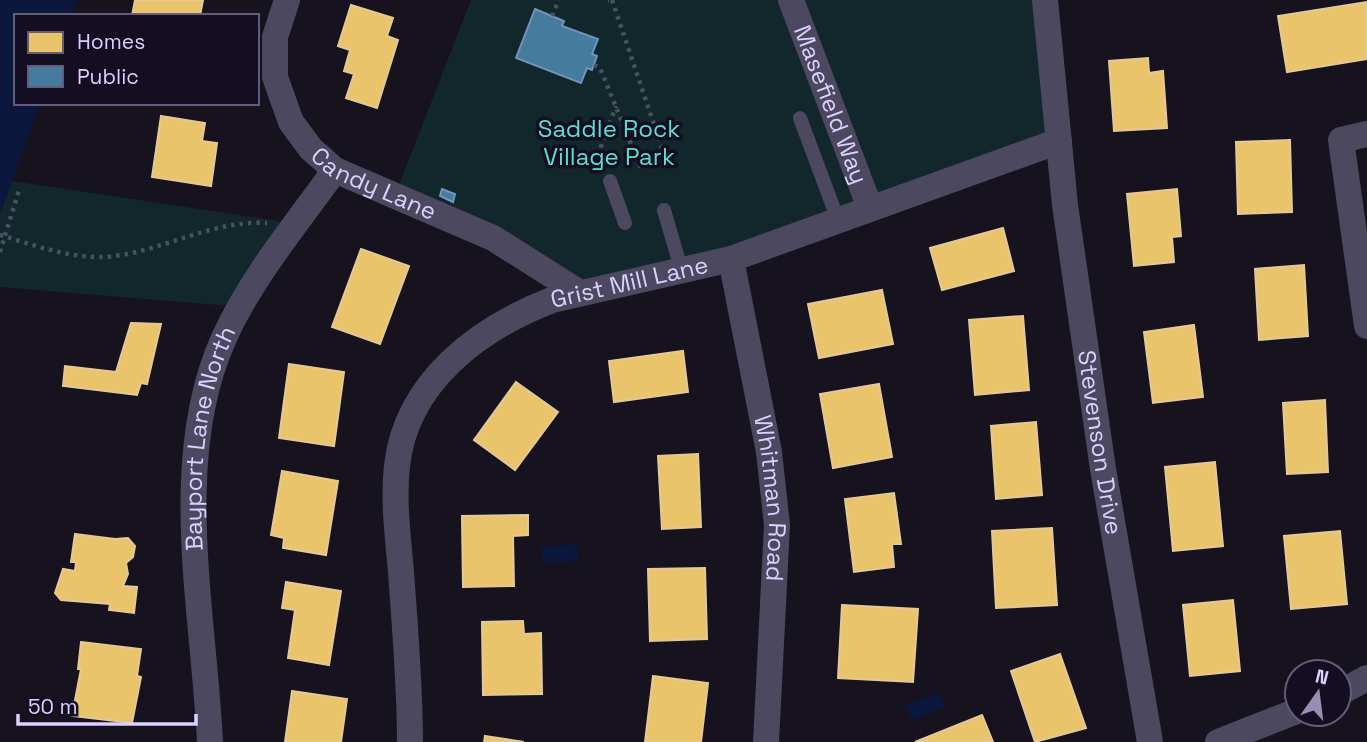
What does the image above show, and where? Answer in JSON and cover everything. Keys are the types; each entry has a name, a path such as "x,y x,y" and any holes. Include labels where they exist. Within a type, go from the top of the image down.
{"street":[{"name":"Candy Lane","path":"287,0 275,37 275,77 296,131 311,149 335,170 493,238 580,293"},
{"name":"Masefield Way","path":"792,0 870,208"},
{"path":"1045,0 1059,141"},
{"path":"1367,134 1341,140 1367,326"},
{"name":"Grist Mill Lane","path":"410,742 410,694 396,505 397,465 404,435 426,388 456,355 525,310 580,293 731,259 1059,141"},
{"name":"Stevenson Drive","path":"1059,141 1103,469 1150,742"},
{"name":"Bayport Lane North","path":"210,742 195,540 196,456 201,411 229,327 335,170"},
{"name":"Whitman Road","path":"731,259 769,452 777,525 766,742"},
{"path":"1218,742 1263,735 1283,721"}],"lane":[{"path":"800,118 838,220"},
{"path":"610,181 625,223"},
{"path":"664,210 682,272"}],"path":[{"path":"552,16 559,0"},
{"path":"610,0 667,163"},
{"path":"594,65 600,68 642,171"},
{"path":"610,181 600,149 616,106"},
{"path":"0,251 19,190"},
{"path":"3,236 67,253 104,257 233,224 295,226"}],"green space":[{"name":"Saddle Rock Village Park","path":"471,0 1045,0 1059,141 870,208 580,293 395,195"},
{"path":"12,181 299,224 243,307 0,287 0,214"}],"water":[{"path":"0,0 77,0 73,14 14,14 14,105 39,105 0,214"},
{"path":"577,544 579,561 542,563 541,547"},
{"path":"939,692 945,707 912,720 905,706"}],"building: Homes":[{"path":"135,0 203,0 200,14 132,14"},
{"path":"1367,2 1367,59 1287,72 1278,16"},
{"path":"351,5 393,18 387,36 398,40 377,108 346,98 354,74 344,71 350,50 338,46"},
{"path":"1148,58 1149,73 1163,71 1167,128 1114,131 1109,61"},
{"path":"161,116 205,123 202,141 217,143 211,186 152,177"},
{"path":"1290,140 1292,212 1238,214 1236,142"},
{"path":"1177,189 1181,236 1172,237 1174,262 1134,266 1127,194"},
{"path":"1003,228 1014,271 942,290 930,248"},
{"path":"361,249 409,266 380,344 332,327"},
{"path":"1304,265 1308,336 1259,340 1255,269"},
{"path":"882,290 893,344 819,358 808,304"},
{"path":"1023,316 1029,390 975,395 969,320"},
{"path":"131,323 161,324 147,384 141,383 137,395 63,386 65,366 116,372"},
{"path":"1194,325 1203,397 1153,403 1144,332"},
{"path":"683,351 688,392 614,402 609,361"},
{"path":"289,364 344,372 334,446 279,438"},
{"path":"516,382 558,412 515,470 474,440"},
{"path":"879,384 892,457 833,468 820,394"},
{"path":"1325,400 1328,472 1287,474 1283,403"},
{"path":"1036,422 1042,495 996,499 991,426"},
{"path":"698,454 701,527 662,529 658,456"},
{"path":"1215,462 1223,546 1173,551 1165,467"},
{"path":"282,471 338,481 326,555 283,548 284,538 271,535"},
{"path":"894,493 901,544 892,544 894,567 854,572 845,499"},
{"path":"528,515 528,535 513,536 514,586 463,587 462,516"},
{"path":"1052,528 1057,605 996,608 992,531"},
{"path":"1340,531 1347,604 1291,609 1284,536"},
{"path":"75,534 128,538 135,546 133,557 126,563 128,574 123,586 137,587 134,613 109,610 110,604 61,600 55,593 63,569 75,571 76,562 71,562"},
{"path":"705,568 707,639 650,641 648,569"},
{"path":"286,582 341,591 329,665 288,658 295,610 282,608"},
{"path":"1233,600 1240,671 1190,676 1183,605"},
{"path":"842,605 918,609 913,682 838,678"},
{"path":"523,621 524,634 541,633 542,694 483,695 482,622"},
{"path":"81,642 141,649 137,676 141,677 132,723 72,716 81,669 78,669"},
{"path":"1060,654 1086,728 1035,742 1011,671"},
{"path":"653,676 708,683 701,742 645,742"},
{"path":"292,691 347,699 341,742 285,742"},
{"path":"982,715 993,742 915,742"},
{"path":"485,736 524,742 484,742"}],"building: Public":[{"path":"535,9 564,21 562,26 598,39 592,54 597,56 592,70 587,68 581,83 516,58"},
{"path":"442,189 455,194 453,202 440,196"}]}
